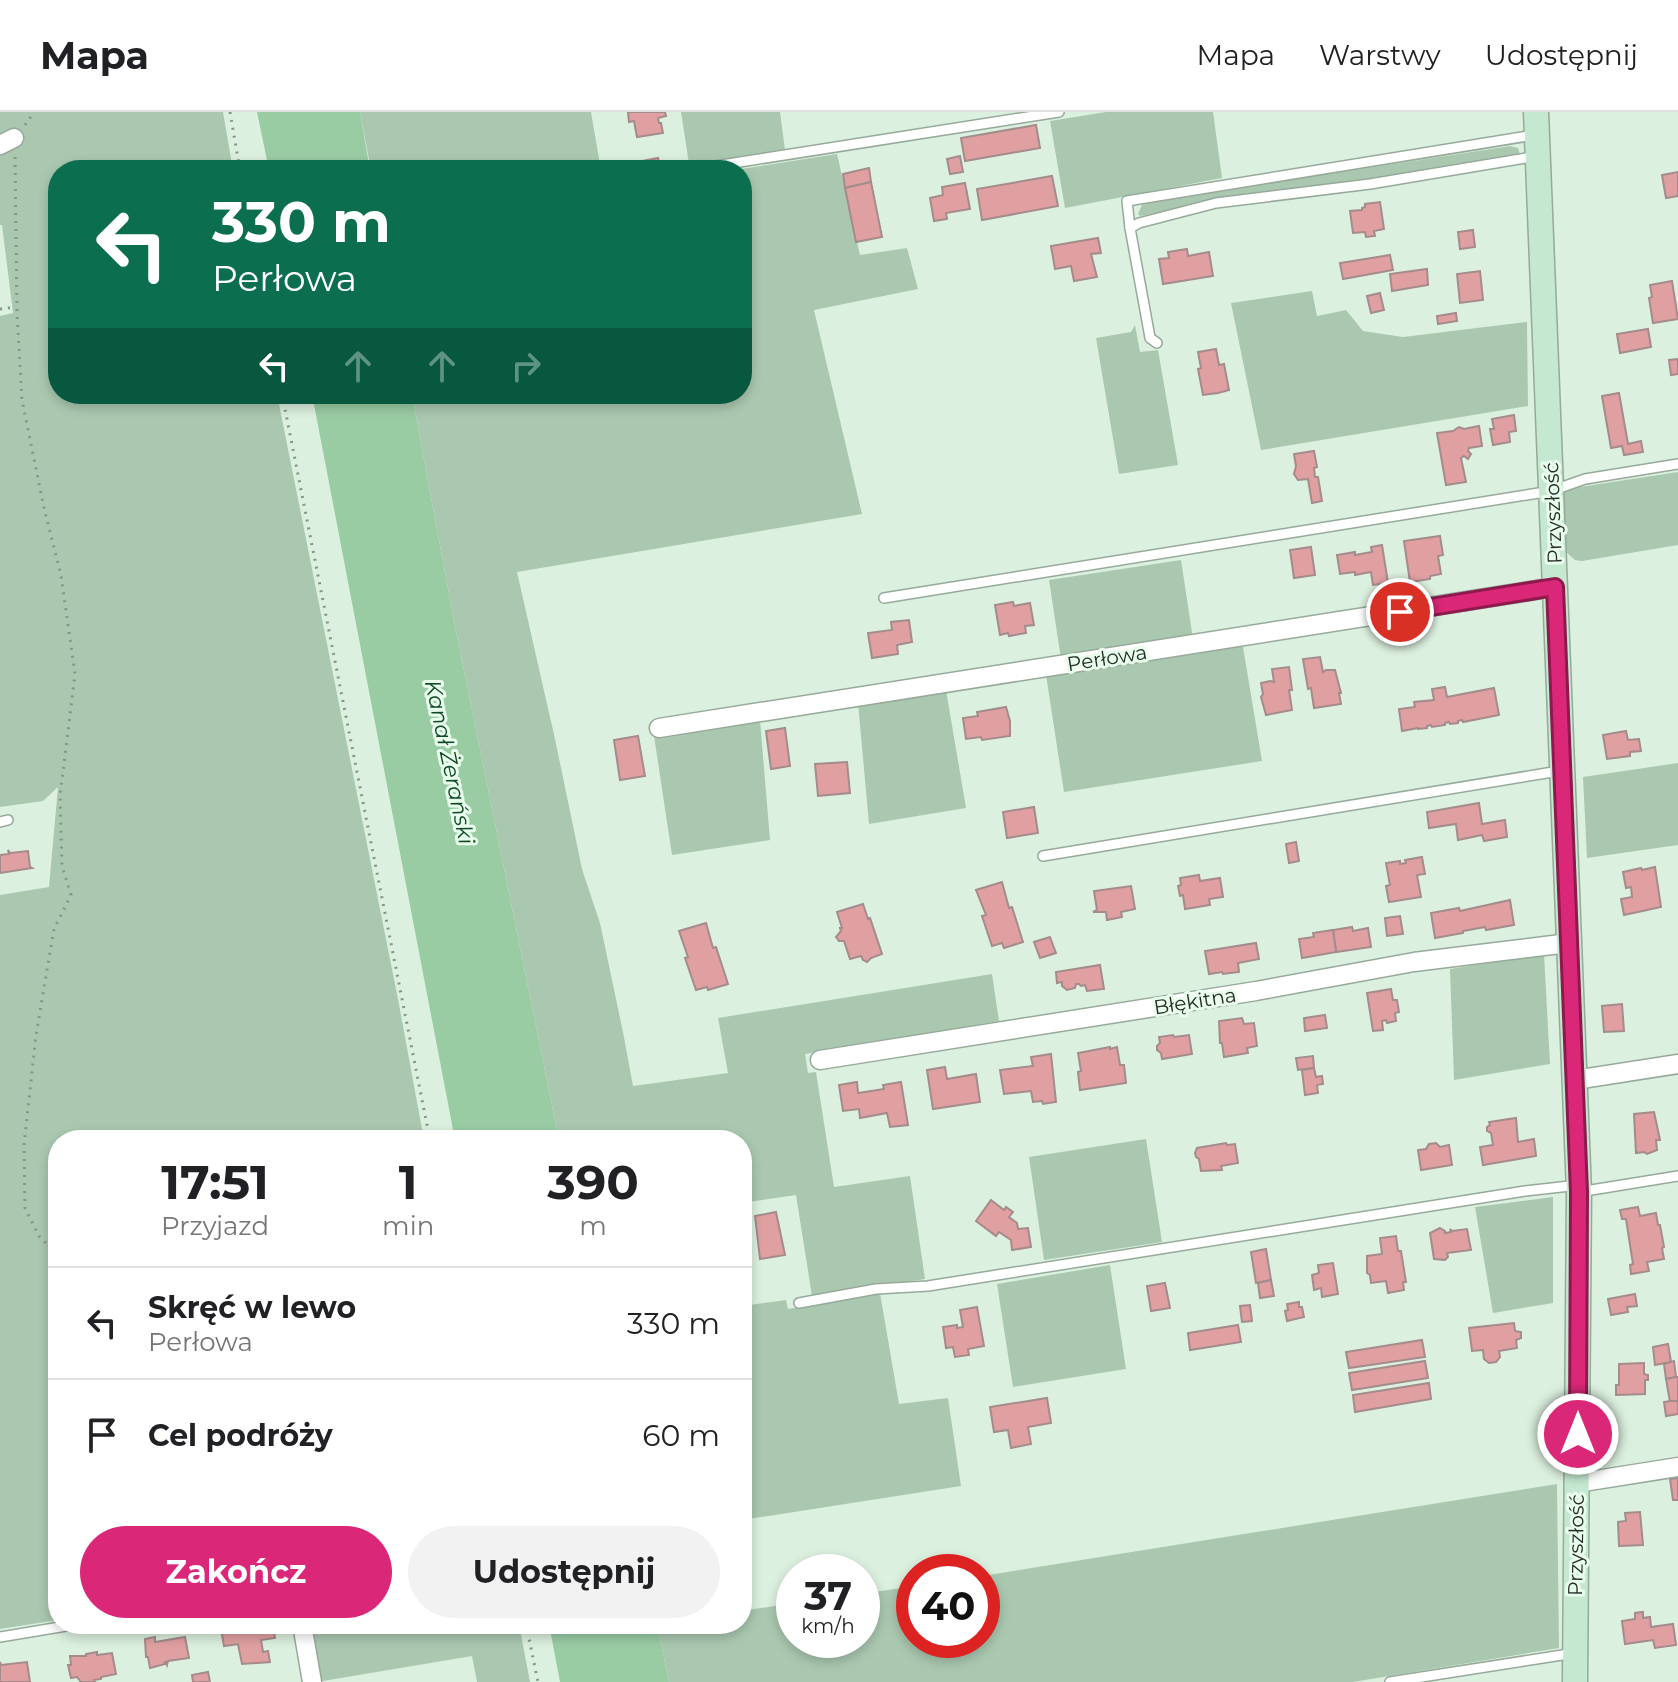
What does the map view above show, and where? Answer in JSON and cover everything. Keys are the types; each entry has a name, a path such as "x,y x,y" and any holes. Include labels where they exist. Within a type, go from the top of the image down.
{"street":[{"name":"Przyszłość","path":"1537,134 1579,1189 1575,1682"},
{"name":"Perłowa","path":"659,728 1555,587"},
{"name":"Błękitna","path":"820,1060 1256,991 1414,962 1569,943"},
{"path":"1575,1080 1678,1064"},
{"path":"1577,1483 1678,1467"},
{"path":"304,1634 312,1682"}],"lane":[{"path":"752,160 1059,112"},
{"path":"1130,228 1151,219 1216,203 1370,184 1537,134"},
{"path":"1157,343 1150,338 1127,201 1537,134"},
{"path":"884,598 1551,491 1585,479 1678,464"},
{"path":"1043,856 1562,770"},
{"path":"799,1303 876,1289 928,1286 1509,1194 1579,1189 1678,1176"},
{"path":"0,1637 48,1629"},
{"path":"1390,1682 1575,1653"}],"path":[{"path":"34,112 7,142 22,400 61,575 75,674 60,796 62,866 71,895 54,929 36,1035 24,1145 25,1208 39,1236 48,1245"},
{"path":"230,112 238,160"},
{"path":"0,309 17,307"},
{"path":"284,404 428,1130"},
{"path":"528,1634 538,1682"}],"shaded area":[{"path":"0,112 223,112 231,160 48,160 48,404 279,404 422,1130 48,1130 48,1622 0,1629 0,895 49,887 58,787 43,801 0,807 0,316 13,313 0,225"},
{"path":"360,112 591,112 599,160 369,160"},
{"path":"681,112 780,112 785,150 716,160 688,160"},
{"path":"1106,112 1213,112 1222,178 1065,208 1050,121"},
{"path":"1510,146 1518,148 1520,155 1138,214 1142,205 1149,202"},
{"path":"837,154 860,255 907,248 918,289 814,310 862,514 517,572 582,869 600,923 633,1086 728,1073 718,1018 992,974 999,1021 805,1054 808,1073 816,1072 834,1187 910,1176 925,1279 812,1296 796,1195 752,1202 752,1130 557,1130 453,616 414,404 752,404 752,167"},
{"path":"1312,291 1317,316 1346,310 1363,331 1403,337 1527,322 1528,406 1261,450 1231,303"},
{"path":"1135,325 1140,352 1158,350 1178,465 1119,474 1096,338 1131,332"},
{"path":"1678,472 1678,545 1582,561 1575,560 1565,551 1565,492 1573,488"},
{"path":"1181,560 1193,639 1061,659 1049,580"},
{"path":"1242,641 1262,761 1064,792 1046,675"},
{"path":"946,690 966,808 869,824 858,703"},
{"path":"760,720 770,840 672,855 654,736"},
{"path":"1678,763 1678,845 1587,858 1583,777"},
{"path":"1544,954 1550,1064 1454,1080 1450,969"},
{"path":"1146,1139 1162,1242 1044,1260 1029,1157"},
{"path":"1553,1197 1553,1303 1493,1313 1475,1207"},
{"path":"1110,1265 1126,1369 1013,1387 997,1284"},
{"path":"880,1293 899,1404 948,1398 961,1486 752,1518 752,1305 786,1300 788,1309"},
{"path":"1557,1484 1559,1648 1353,1682 669,1682 659,1634 752,1634 752,1609 776,1606 776,1658 880,1658 880,1591 896,1589 896,1658 1000,1658 1000,1573"},
{"path":"309,1634 521,1634 530,1682 477,1682 472,1656 317,1682"}],"water":[{"path":"257,112 360,112 368,160 267,160"},
{"name":"Kanał Żerański","path":"314,404 414,404 453,616 557,1130 453,1130"},
{"path":"551,1634 659,1634 669,1682 560,1682"}],"building":[{"path":"628,112 665,112 666,116 658,118 663,133 637,137 634,121 629,122"},
{"path":"1036,125 1040,148 965,161 961,138"},
{"path":"960,156 963,172 950,174 947,159"},
{"path":"869,168 871,182 845,188 843,174"},
{"path":"1678,172 1678,196 1666,198 1662,175"},
{"path":"1052,176 1058,206 982,220 977,189"},
{"path":"871,182 882,237 856,242 845,188"},
{"path":"965,183 970,209 946,213 947,219 934,221 930,198 943,195 942,187"},
{"path":"1380,202 1384,229 1374,231 1375,236 1366,237 1365,232 1353,233 1350,211 1362,210 1365,204"},
{"path":"1473,230 1475,247 1460,249 1458,232"},
{"path":"1098,238 1101,253 1091,254 1097,277 1074,281 1071,266 1055,269 1051,246"},
{"path":"1187,249 1188,256 1209,252 1213,276 1163,284 1159,259 1169,258 1168,252"},
{"path":"1390,255 1393,270 1343,279 1340,263"},
{"path":"1427,269 1428,285 1392,291 1390,274"},
{"path":"1480,271 1483,300 1460,303 1457,274"},
{"path":"1672,281 1678,319 1653,323 1650,285"},
{"path":"1380,293 1384,310 1371,313 1367,296"},
{"path":"1456,313 1457,321 1438,324 1437,316"},
{"path":"1648,329 1651,347 1620,353 1617,334"},
{"path":"1216,349 1219,365 1224,364 1229,390 1203,395 1198,352"},
{"path":"1678,359 1678,374 1671,375 1669,360"},
{"path":"1619,393 1628,444 1641,441 1643,452 1624,455 1622,446 1611,448 1602,396"},
{"path":"1514,415 1516,431 1509,432 1510,442 1493,445 1492,419"},
{"path":"1479,426 1482,446 1469,448 1471,454 1468,459 1464,456 1461,458 1466,482 1446,485 1437,433"},
{"path":"1314,451 1315,477 1318,477 1322,501 1312,503 1308,479 1298,480 1294,474 1294,454"},
{"path":"1440,536 1443,555 1438,556 1441,574 1410,582 1404,541"},
{"path":"1382,545 1388,583 1373,585 1371,572 1340,574 1337,555 1372,552 1371,547"},
{"path":"1311,547 1315,575 1294,578 1290,550"},
{"path":"1013,602 1014,606 1030,603 1034,625 1025,626 1026,633 1000,635 995,605"},
{"path":"909,620 912,642 897,645 898,654 872,658 868,633 892,630 891,622"},
{"path":"1320,657 1323,672 1335,670 1341,704 1314,708 1303,659"},
{"path":"1289,667 1292,710 1266,715 1261,683 1274,682 1272,669"},
{"path":"1445,687 1447,697 1494,688 1499,715 1402,731 1399,709 1415,707 1414,702 1434,700 1432,689"},
{"path":"1006,707 1010,736 966,739 963,718"},
{"path":"785,728 790,766 771,769 766,731"},
{"path":"1626,731 1628,740 1639,739 1641,751 1607,759 1603,735"},
{"path":"638,736 645,776 620,780 614,740"},
{"path":"847,762 850,793 818,796 815,764"},
{"path":"1479,803 1482,824 1505,820 1507,837 1484,841 1482,835 1458,840 1456,824 1429,828 1427,812"},
{"path":"1034,807 1038,833 1007,838 1003,812"},
{"path":"1296,842 1299,861 1289,863 1286,844"},
{"path":"8,850 10,853 28,851 32,868 0,873 0,855 9,854"},
{"path":"1422,857 1425,874 1417,875 1421,897 1389,902 1386,863 1406,863 1405,860"},
{"path":"1655,867 1661,907 1624,915 1621,899 1632,897 1631,887 1626,888 1623,872"},
{"path":"1199,875 1200,881 1220,878 1223,897 1209,899 1210,905 1185,909 1178,886 1181,885 1180,878"},
{"path":"1002,882 1023,942 1004,948 1002,943 992,946 982,916 986,915 976,890"},
{"path":"1131,886 1135,909 1121,912 1122,917 1107,920 1106,912 1093,912 1097,910 1094,891"},
{"path":"1510,900 1514,925 1486,930 1485,927 1435,938 1431,913 1459,908 1460,911"},
{"path":"863,904 882,954 867,962 861,956 850,959 844,941 836,937 842,928 837,912"},
{"path":"1400,916 1403,934 1387,936 1385,918"},
{"path":"706,923 728,984 696,990 679,931"},
{"path":"1352,927 1353,931 1368,928 1371,947 1336,952 1333,930"},
{"path":"1333,930 1336,952 1302,958 1299,939"},
{"path":"1050,937 1056,953 1040,958 1034,942"},
{"path":"1256,943 1259,959 1238,963 1239,972 1209,974 1205,951"},
{"path":"1100,965 1104,989 1087,991 1085,985 1076,984 1075,988 1067,990 1062,982 1057,983 1056,972"},
{"path":"1391,989 1399,1012 1395,1013 1396,1021 1382,1021 1383,1030 1373,1031 1367,993"},
{"path":"1622,1004 1624,1031 1604,1032 1602,1006"},
{"path":"1325,1015 1327,1028 1305,1031 1304,1018"},
{"path":"1242,1018 1244,1024 1254,1023 1257,1046 1247,1048 1248,1053 1224,1057 1219,1021"},
{"path":"1189,1035 1192,1054 1162,1059 1157,1050 1159,1037"},
{"path":"1117,1047 1120,1065 1124,1065 1126,1083 1080,1090 1078,1053"},
{"path":"1051,1054 1056,1102 1033,1102 1031,1091 1004,1094 1000,1070 1033,1066 1031,1057"},
{"path":"1313,1056 1314,1068 1298,1070 1296,1058"},
{"path":"945,1067 947,1079 976,1074 980,1102 933,1109 927,1070"},
{"path":"1314,1068 1316,1077 1322,1076 1323,1084 1317,1085 1318,1093 1305,1095 1302,1070"},
{"path":"857,1082 858,1093 884,1089 883,1085 901,1082 908,1125 890,1127 887,1113 860,1118 859,1109 843,1111 839,1085"},
{"path":"1654,1112 1660,1140 1656,1140 1657,1150 1647,1154 1636,1153 1634,1114"},
{"path":"1516,1118 1518,1142 1534,1139 1536,1156 1483,1165 1480,1147 1493,1145 1491,1133 1487,1131 1489,1122"},
{"path":"1436,1143 1440,1147 1449,1145 1452,1165 1421,1170 1418,1150"},
{"path":"1235,1144 1238,1163 1221,1166 1222,1170 1201,1171 1195,1153 1197,1148"},
{"path":"991,1200 1004,1210 1006,1207 1013,1212 1009,1217 1017,1223 1018,1229 1028,1228 1031,1247 1012,1250 1011,1240 999,1232 996,1236 976,1221"},
{"path":"1638,1207 1640,1216 1656,1213 1664,1259 1647,1262 1649,1271 1631,1274 1630,1265 1633,1264 1626,1219 1622,1219 1620,1210"},
{"path":"776,1212 785,1255 760,1259 755,1216"},
{"path":"1440,1228 1445,1233 1451,1232 1450,1229 1467,1229 1471,1250 1447,1253 1445,1260 1434,1259 1430,1233"},
{"path":"1396,1236 1406,1282 1403,1282 1404,1290 1388,1293 1386,1281 1371,1283 1367,1273 1367,1256 1382,1254 1380,1238"},
{"path":"1266,1249 1271,1280 1256,1283 1251,1252"},
{"path":"1333,1263 1338,1294 1322,1297 1321,1288 1314,1290 1312,1275 1319,1273 1318,1265"},
{"path":"1271,1280 1274,1296 1260,1298 1258,1283"},
{"path":"1165,1283 1170,1308 1151,1311 1147,1286"},
{"path":"1635,1294 1637,1306 1627,1307 1628,1312 1611,1315 1608,1299"},
{"path":"1299,1302 1304,1317 1287,1321 1287,1304"},
{"path":"1250,1305 1252,1321 1242,1322 1240,1306"},
{"path":"977,1307 984,1346 968,1349 969,1355 955,1357 953,1347 946,1348 943,1327 963,1327 960,1310"},
{"path":"1514,1323 1515,1331 1521,1332 1521,1338 1516,1340 1517,1348 1499,1351 1500,1357 1496,1362 1489,1363 1484,1359 1483,1350 1472,1351 1469,1328"},
{"path":"1238,1325 1241,1342 1190,1350 1188,1333"},
{"path":"1422,1340 1425,1357 1349,1368 1346,1352"},
{"path":"1668,1344 1671,1362 1655,1365 1653,1347"},
{"path":"1425,1361 1428,1378 1352,1390 1349,1373"},
{"path":"1674,1361 1676,1377 1666,1379 1664,1364"},
{"path":"1644,1363 1644,1374 1648,1375 1645,1394 1616,1395 1619,1364"},
{"path":"1678,1377 1678,1401 1670,1402 1666,1379"},
{"path":"1429,1383 1431,1399 1355,1412 1353,1395"},
{"path":"1047,1398 1051,1423 1028,1427 1031,1444 1011,1448 1008,1430 994,1432 990,1407"},
{"path":"1678,1401 1678,1414 1666,1416 1664,1402"},
{"path":"1678,1478 1678,1500 1673,1500 1670,1479"},
{"path":"1640,1512 1643,1545 1619,1546 1618,1522 1626,1521 1625,1513"},
{"path":"1643,1612 1643,1618 1650,1617 1651,1627 1673,1624 1676,1645 1655,1648 1653,1640 1625,1644 1622,1621 1635,1619 1635,1613"},
{"path":"222,1634 274,1634 275,1638 261,1640 263,1652 268,1651 270,1662 242,1664 238,1644 224,1646"},
{"path":"155,1637 155,1642 185,1637 189,1658 150,1668 145,1639"},
{"path":"97,1652 97,1655 112,1653 116,1674 101,1677 95,1682 71,1678 68,1665 71,1665 70,1656"},
{"path":"0,1662 1,1665 27,1662 30,1682 0,1682"},
{"path":"208,1672 210,1682 193,1682 192,1675"}],"route":[{"path":"1400,612 1555,587 1579,1192 1578,1434"}]}
